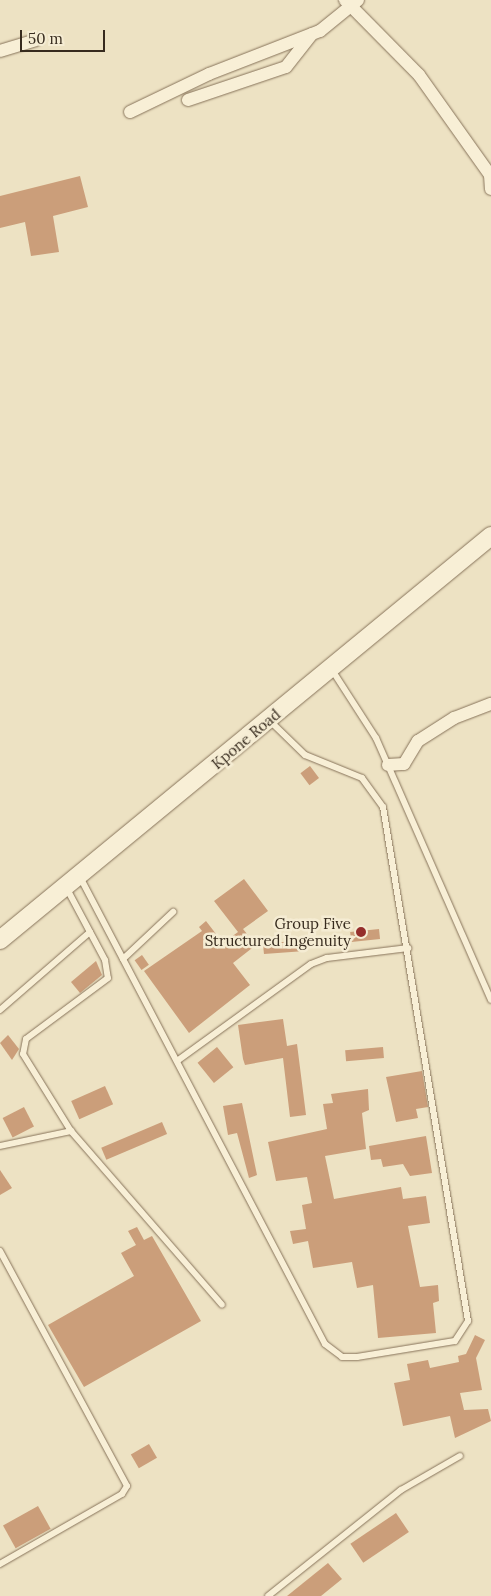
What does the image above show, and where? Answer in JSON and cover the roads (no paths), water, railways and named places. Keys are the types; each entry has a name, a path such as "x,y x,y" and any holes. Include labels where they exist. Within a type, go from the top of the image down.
{"main road":[{"name":"Kpone Road","path":"0,940 491,536"}],"street":[{"path":"188,100 286,67 312,34 352,2 443,107 490,175 491,189"},
{"path":"130,112 209,74 312,34"},
{"path":"0,51 35,40"},
{"path":"388,765 404,764 418,741 454,718 491,704"}],"lane":[{"path":"331,668 388,765 491,1000"},
{"path":"72,880 123,959 325,1344 342,1357 358,1357 455,1341 468,1321 385,816 376,794 362,778 306,755 269,720"},
{"path":"72,880 90,932 107,965 106,983 22,1046 71,1131 222,1305"},
{"path":"123,959 173,912"},
{"path":"0,1010 90,932"},
{"path":"178,1061 311,964 327,958 408,948"},
{"path":"0,1146 71,1131"},
{"path":"0,1251 127,1486 122,1494 0,1564"},
{"path":"268,1596 401,1490 460,1456"}],"place":[{"name":"Group Five Structured Ingenuity","path":"361,932"}]}
